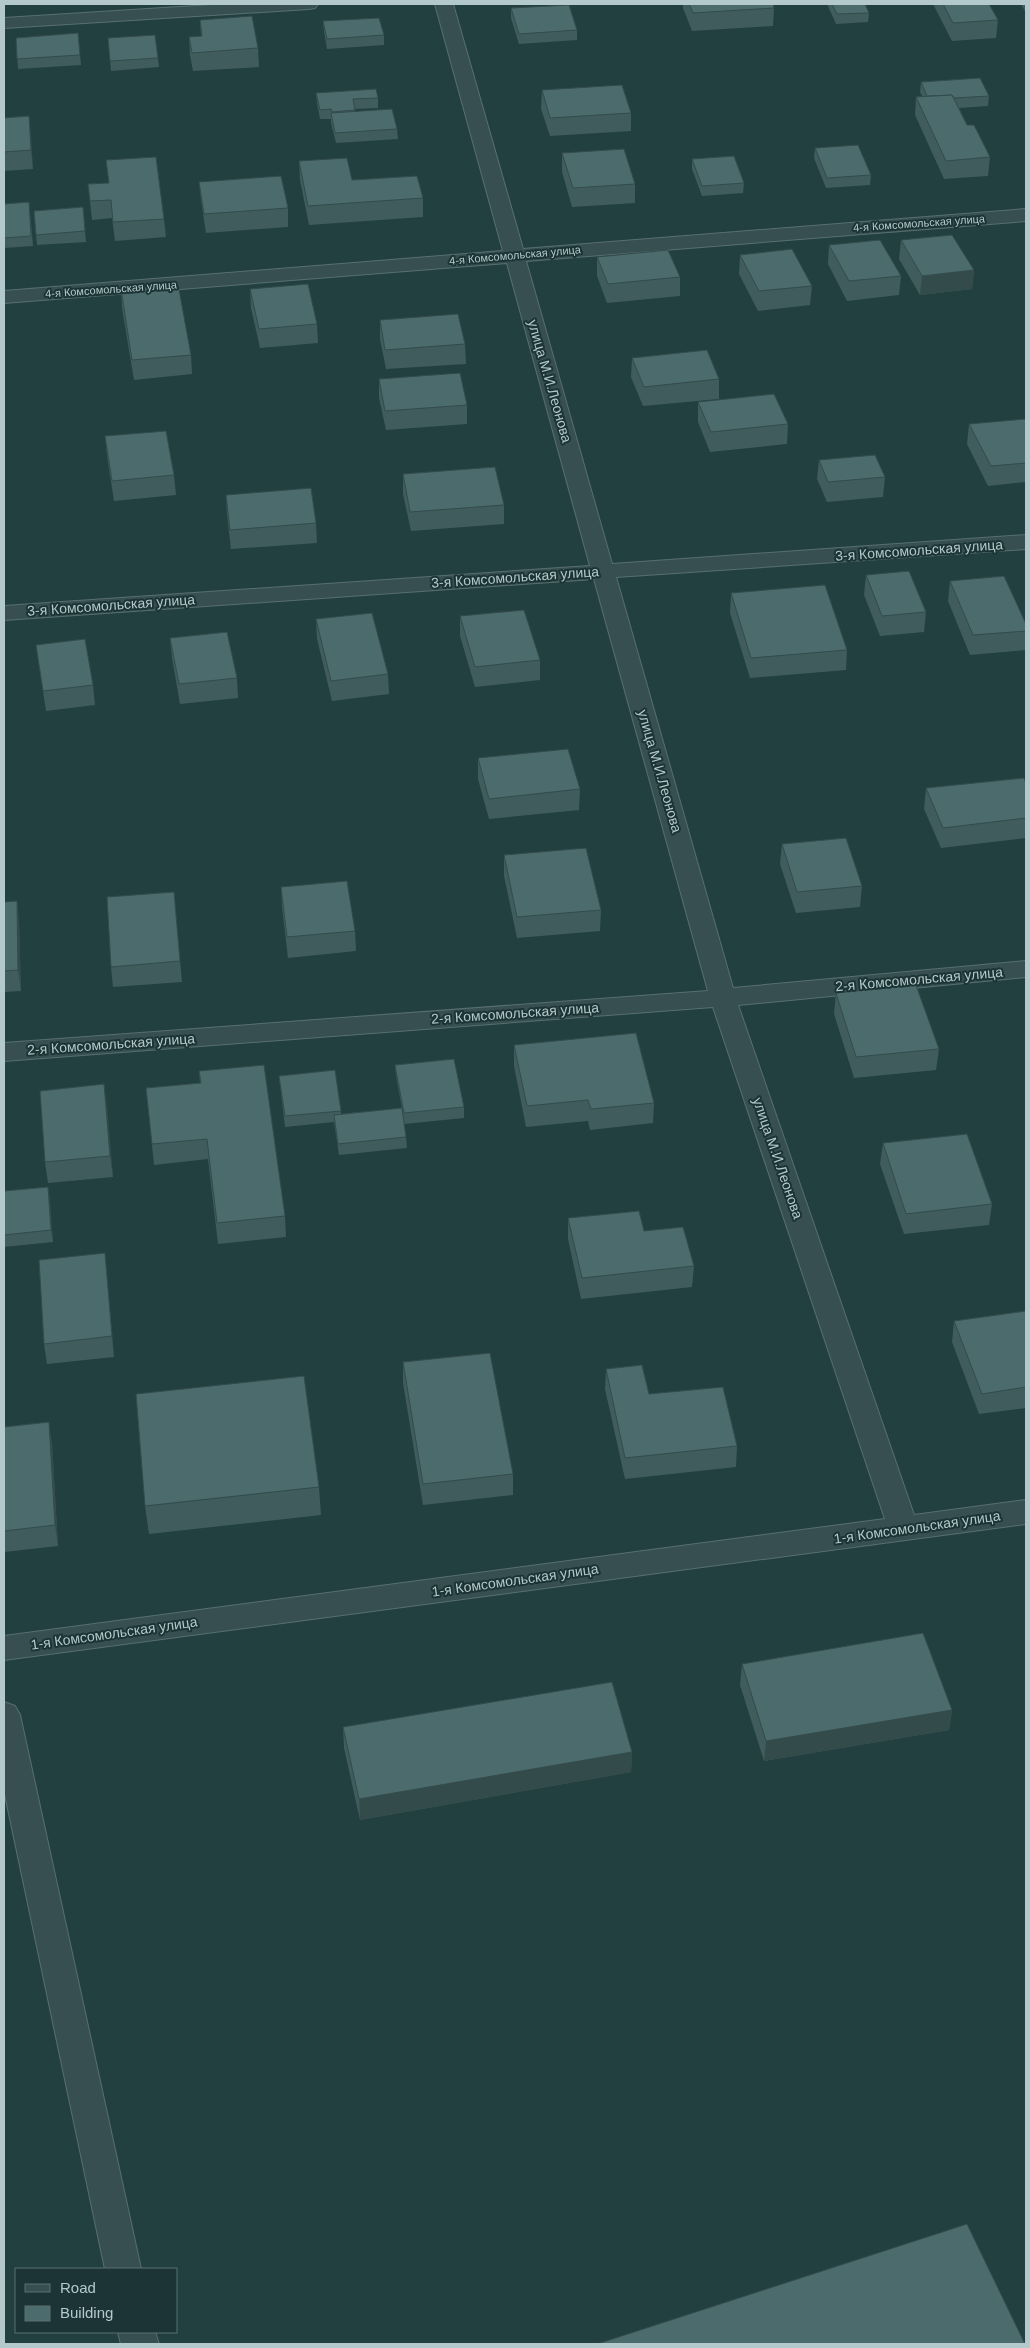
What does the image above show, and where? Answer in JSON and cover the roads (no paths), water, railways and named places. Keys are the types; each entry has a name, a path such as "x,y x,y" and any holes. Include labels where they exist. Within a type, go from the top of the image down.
{"street":[{"path":"4,23 308,4"},
{"name":"улица М.И.Леонова","path":"444,4 723,998 904,1529"},
{"name":"4-я Комсомольская улица","path":"4,297 513,254 1026,215"},
{"name":"3-я Комсомольская улица","path":"4,613 1026,542"},
{"name":"2-я Комсомольская улица","path":"4,1052 723,998 1026,969"},
{"name":"1-я Комсомольская улица","path":"4,1648 1026,1512"},
{"path":"4,1716 123,2268"}]}
